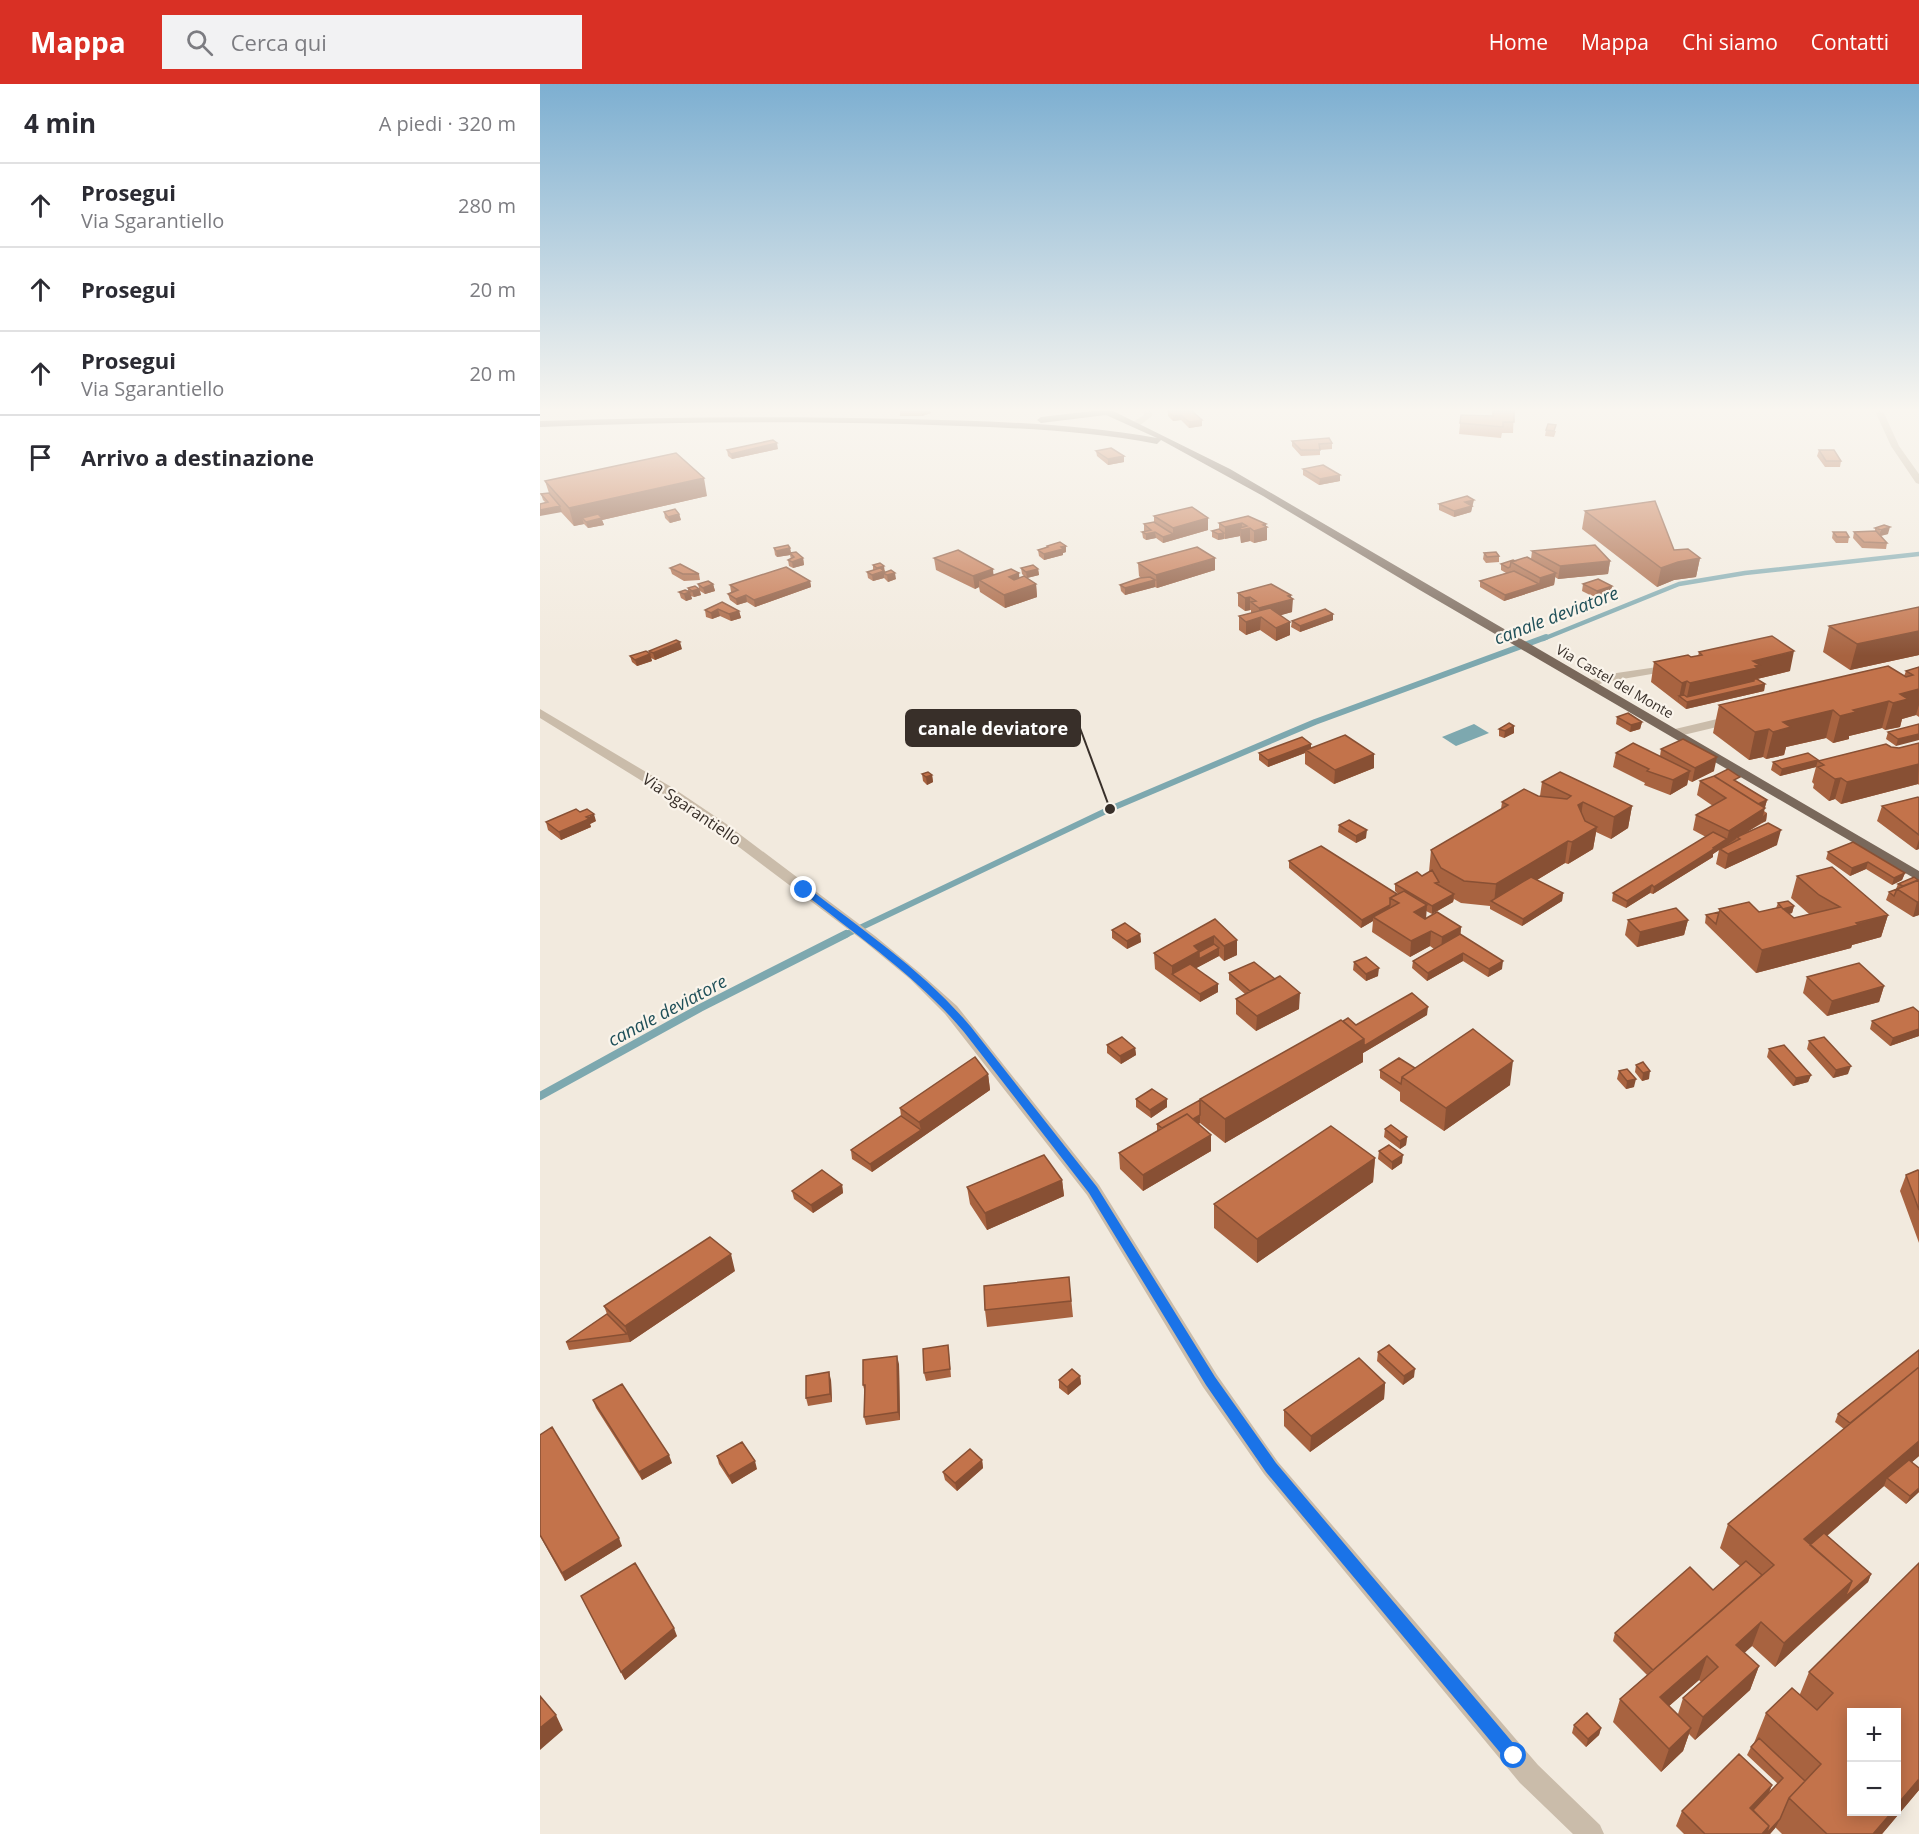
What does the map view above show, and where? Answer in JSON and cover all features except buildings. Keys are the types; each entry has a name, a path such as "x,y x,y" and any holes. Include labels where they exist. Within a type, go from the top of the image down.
{"main road":[{"name":"Via Castel del Monte","path":"1264,493 1919,877"}],"street":[{"path":"1589,684 1603,679 1682,666"},
{"name":"Via Sgarantiello","path":"540,713 668,791 720,826 870,939 915,976 951,1010 1093,1190 1210,1381 1271,1468 1529,1774 1591,1834"},
{"path":"1675,733 1742,717"}],"water":[{"path":"1474,724 1489,733 1456,746 1442,737"}],"waterway":[{"name":"canale deviatore","path":"1543,639 1679,584 1745,573 1919,554"},
{"name":"canale deviatore","path":"843,936 1110,809 1315,722 1546,637"},
{"name":"canale deviatore","path":"540,1096 700,1008 846,934"}],"place":[{"name":"canale deviatore","path":"1110,809"}],"route":[{"path":"804,890 915,976 968,1029 1093,1190 1210,1381 1271,1468 1514,1756"}]}
